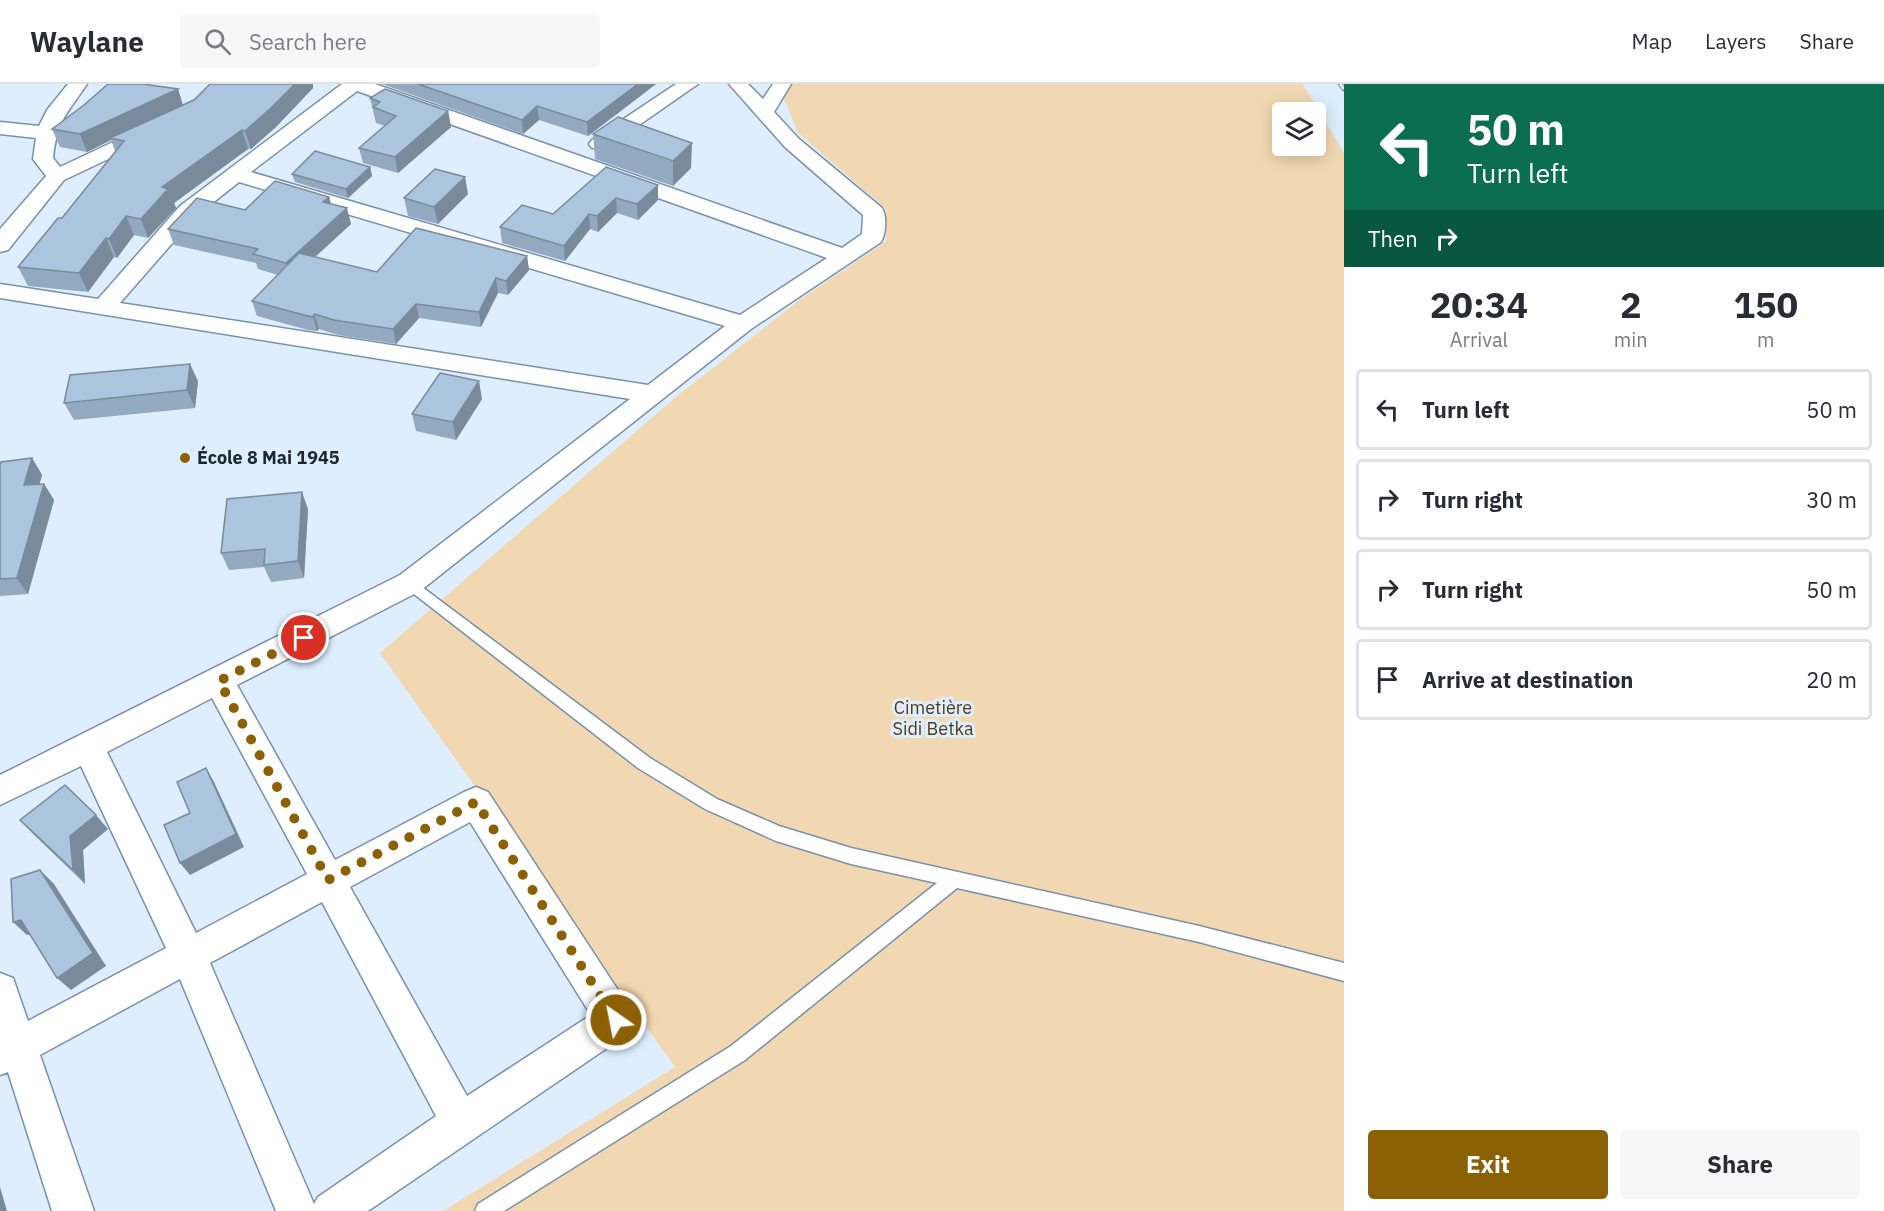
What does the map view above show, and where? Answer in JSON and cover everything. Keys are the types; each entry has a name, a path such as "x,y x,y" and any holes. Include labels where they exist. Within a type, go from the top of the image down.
{"street":[{"path":"57,176 43,159 45,133 52,116 78,84"},
{"path":"103,308 188,211 356,84 843,256"},
{"path":"573,162 689,84"},
{"path":"0,791 410,583 742,324 873,237 874,213 792,143 738,84"},
{"path":"764,113 782,84"},
{"path":"0,245 57,176 171,122"},
{"path":"0,128 45,133"},
{"path":"238,175 742,324"},
{"path":"0,291 653,394"},
{"path":"219,681 461,1123"},
{"path":"88,747 188,955 297,1211"},
{"path":"9,1051 476,802 616,1020 332,1211"},
{"path":"0,991 9,1051 73,1211"}],"lane":[{"path":"410,583 644,763 711,804 776,833 851,856 1199,934 1344,972"},
{"path":"484,1211 738,1053 954,880"}],"green space":[{"name":"Cimetière Sidi Betka","path":"791,84 1303,84 1314,102 1272,102 1272,156 1326,156 1326,123 1344,153 1344,1211 443,1211 675,1067 380,653 677,396 798,301 886,241 885,208 798,133 783,96"}],"building":[{"path":"108,84 143,84 178,89 80,134 52,129 84,105"},
{"path":"210,84 295,84 245,131 242,130 162,187 168,189 141,219 126,216 79,273 18,267 58,218 62,218 124,141 110,138 194,100"},
{"path":"418,84 638,84 587,122 537,106 522,120"},
{"path":"385,89 448,111 395,157 359,148 396,116 373,107 380,102 370,98"},
{"path":"618,117 692,143 673,161 593,134"},
{"path":"315,151 370,167 346,189 292,174"},
{"path":"606,167 658,185 637,204 616,198 597,216 589,214 564,246 500,227 522,205 553,214"},
{"path":"435,169 465,177 434,207 404,198"},
{"path":"275,181 329,197 323,202 347,208 286,263 253,254 258,249 168,229 197,198 245,210"},
{"path":"416,228 527,256 506,281 496,278 479,312 416,304 393,329 334,320 314,314 313,317 252,301 299,253 377,272"},
{"path":"190,364 187,390 64,403 70,375"},
{"path":"440,373 479,381 453,422 412,414"},
{"path":"32,458 24,485 44,484 17,578 0,579 0,465 1,462"},
{"path":"302,492 298,561 264,565 265,549 221,553 227,499"},
{"path":"206,768 236,834 180,863 164,825 190,813 177,782"},
{"path":"65,785 96,815 70,836 73,870 20,820"},
{"path":"40,870 93,953 57,978 21,920 13,922 11,879"}],"railway":[{"path":"1340,84 1344,89"}],"place":[{"name":"École 8 Mai 1945","path":"185,458"}],"route":[{"path":"304,638 219,681 328,880 476,802 616,1020"}]}
